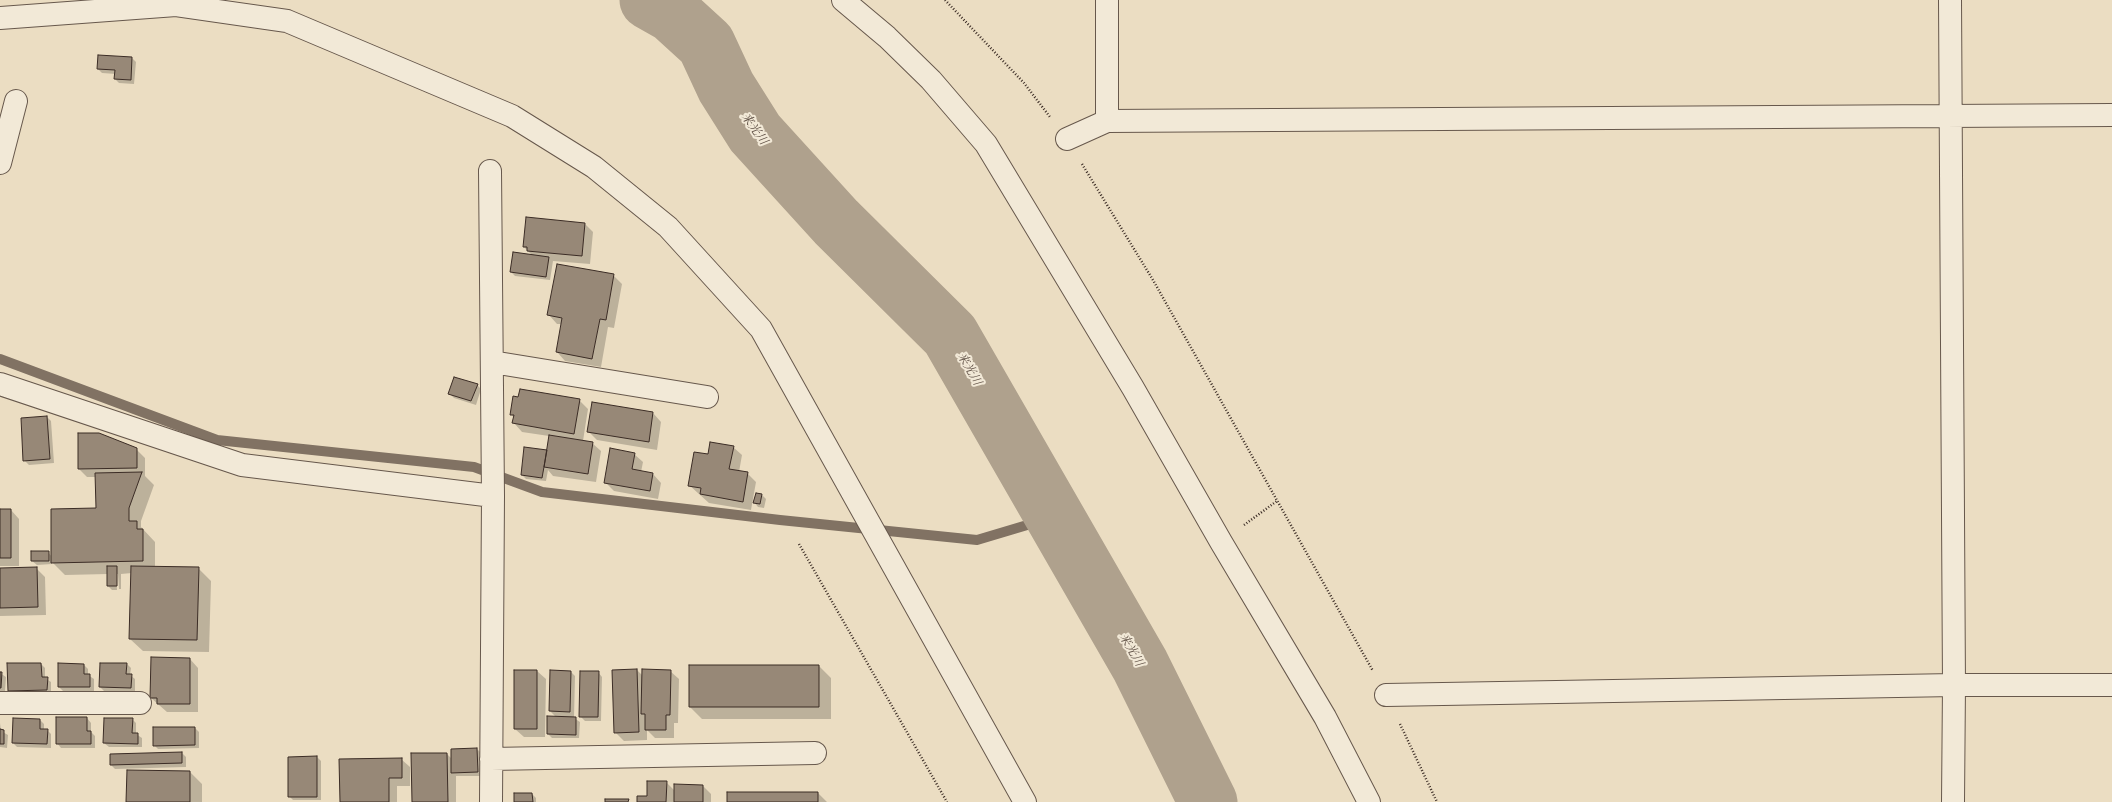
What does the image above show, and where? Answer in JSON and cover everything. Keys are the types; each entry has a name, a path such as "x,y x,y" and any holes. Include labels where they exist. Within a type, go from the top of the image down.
{"street":[{"path":"843,0 887,38 931,80 986,144 1129,381 1221,542 1325,717 1369,802"},
{"path":"1107,0 1107,121"},
{"path":"1950,0 1954,685 1952,802"},
{"path":"0,18 176,5 288,21 512,116 594,167 668,227 761,328 1025,802"},
{"path":"0,163 16,101"},
{"path":"1067,139 1107,121 2112,115"},
{"path":"490,171 493,496 491,802"},
{"path":"492,362 707,396"},
{"path":"0,384 242,464 493,496"},
{"path":"1386,695 1954,685 2112,685"},
{"path":"0,703 140,703"},
{"path":"491,759 815,753"}],"path":[{"path":"944,0 1024,83 1067,139 1153,280 1386,695 1437,802"},
{"path":"1221,542 1277,501"},
{"path":"799,544 947,802"}],"building":[{"path":"98,55 132,57 131,80 114,79 115,70 97,69"},
{"path":"526,217 585,223 582,256 527,251 527,247 523,247"},
{"path":"513,252 549,257 546,277 510,272"},
{"path":"557,264 614,274 606,320 600,319 592,359 556,352 562,318 547,315"},
{"path":"454,377 478,384 471,401 448,394"},
{"path":"520,389 580,399 574,434 512,423 514,415 510,415 513,396 518,397"},
{"path":"592,402 653,412 649,442 587,432"},
{"path":"47,416 50,459 23,461 21,418"},
{"path":"78,433 99,433 137,448 137,468 78,469"},
{"path":"549,435 593,442 588,474 544,467"},
{"path":"710,442 734,446 729,469 748,472 743,502 700,494 701,488 688,486 694,452 708,454"},
{"path":"524,447 547,450 542,478 521,475"},
{"path":"610,448 635,453 632,469 653,473 650,491 604,483"},
{"path":"142,472 129,508 129,521 137,521 137,529 143,529 143,561 51,563 51,509 96,508 95,473"},
{"path":"756,493 762,494 760,504 753,503"},
{"path":"0,509 11,509 11,558 0,558"},
{"path":"31,551 49,551 49,561 31,561"},
{"path":"107,566 117,566 117,586 107,586"},
{"path":"131,566 199,567 197,640 129,639"},
{"path":"37,567 38,607 0,608 0,568"},
{"path":"151,657 190,658 190,704 157,704 157,698 150,698"},
{"path":"7,663 41,663 42,677 48,677 47,690 8,691"},
{"path":"58,663 84,664 84,674 90,674 90,687 58,687"},
{"path":"100,663 127,663 126,674 132,674 131,688 99,687"},
{"path":"689,665 819,665 819,707 689,707"},
{"path":"637,669 639,732 614,733 612,670"},
{"path":"642,669 671,670 670,715 666,715 666,730 645,730 645,714 641,714"},
{"path":"514,670 537,670 537,729 514,729"},
{"path":"550,670 571,671 570,712 549,711"},
{"path":"580,671 599,671 598,717 579,717"},
{"path":"0,672 2,672 1,688 0,688"},
{"path":"547,716 576,717 576,735 547,734"},
{"path":"56,717 87,717 87,731 91,731 91,744 56,744"},
{"path":"13,718 40,719 40,729 48,729 47,744 12,743"},
{"path":"104,718 133,718 132,733 138,733 138,744 103,743"},
{"path":"153,727 195,727 195,745 153,746"},
{"path":"0,729 4,730 4,744 0,744"},
{"path":"477,748 478,772 451,773 451,749"},
{"path":"182,752 182,763 110,765 110,754"},
{"path":"411,753 447,753 448,802 412,802"},
{"path":"317,756 317,797 288,797 288,757"},
{"path":"402,758 402,778 389,778 389,802 340,802 339,759"},
{"path":"127,770 190,771 190,802 126,802"},
{"path":"647,781 667,781 666,802 637,802 637,796 647,796"},
{"path":"674,784 703,785 703,802 674,802"},
{"path":"727,792 818,792 818,802 727,802"},
{"path":"514,793 532,793 533,802 514,802"},
{"path":"605,799 629,799 628,802 605,802"}],"waterway":[{"name":"来光川","path":"649,0 672,13 706,44 726,87 755,133 836,222 950,335 1140,665 1208,802"},
{"path":"0,359 217,440 474,467 542,492 780,520 977,540 1054,517"}]}
